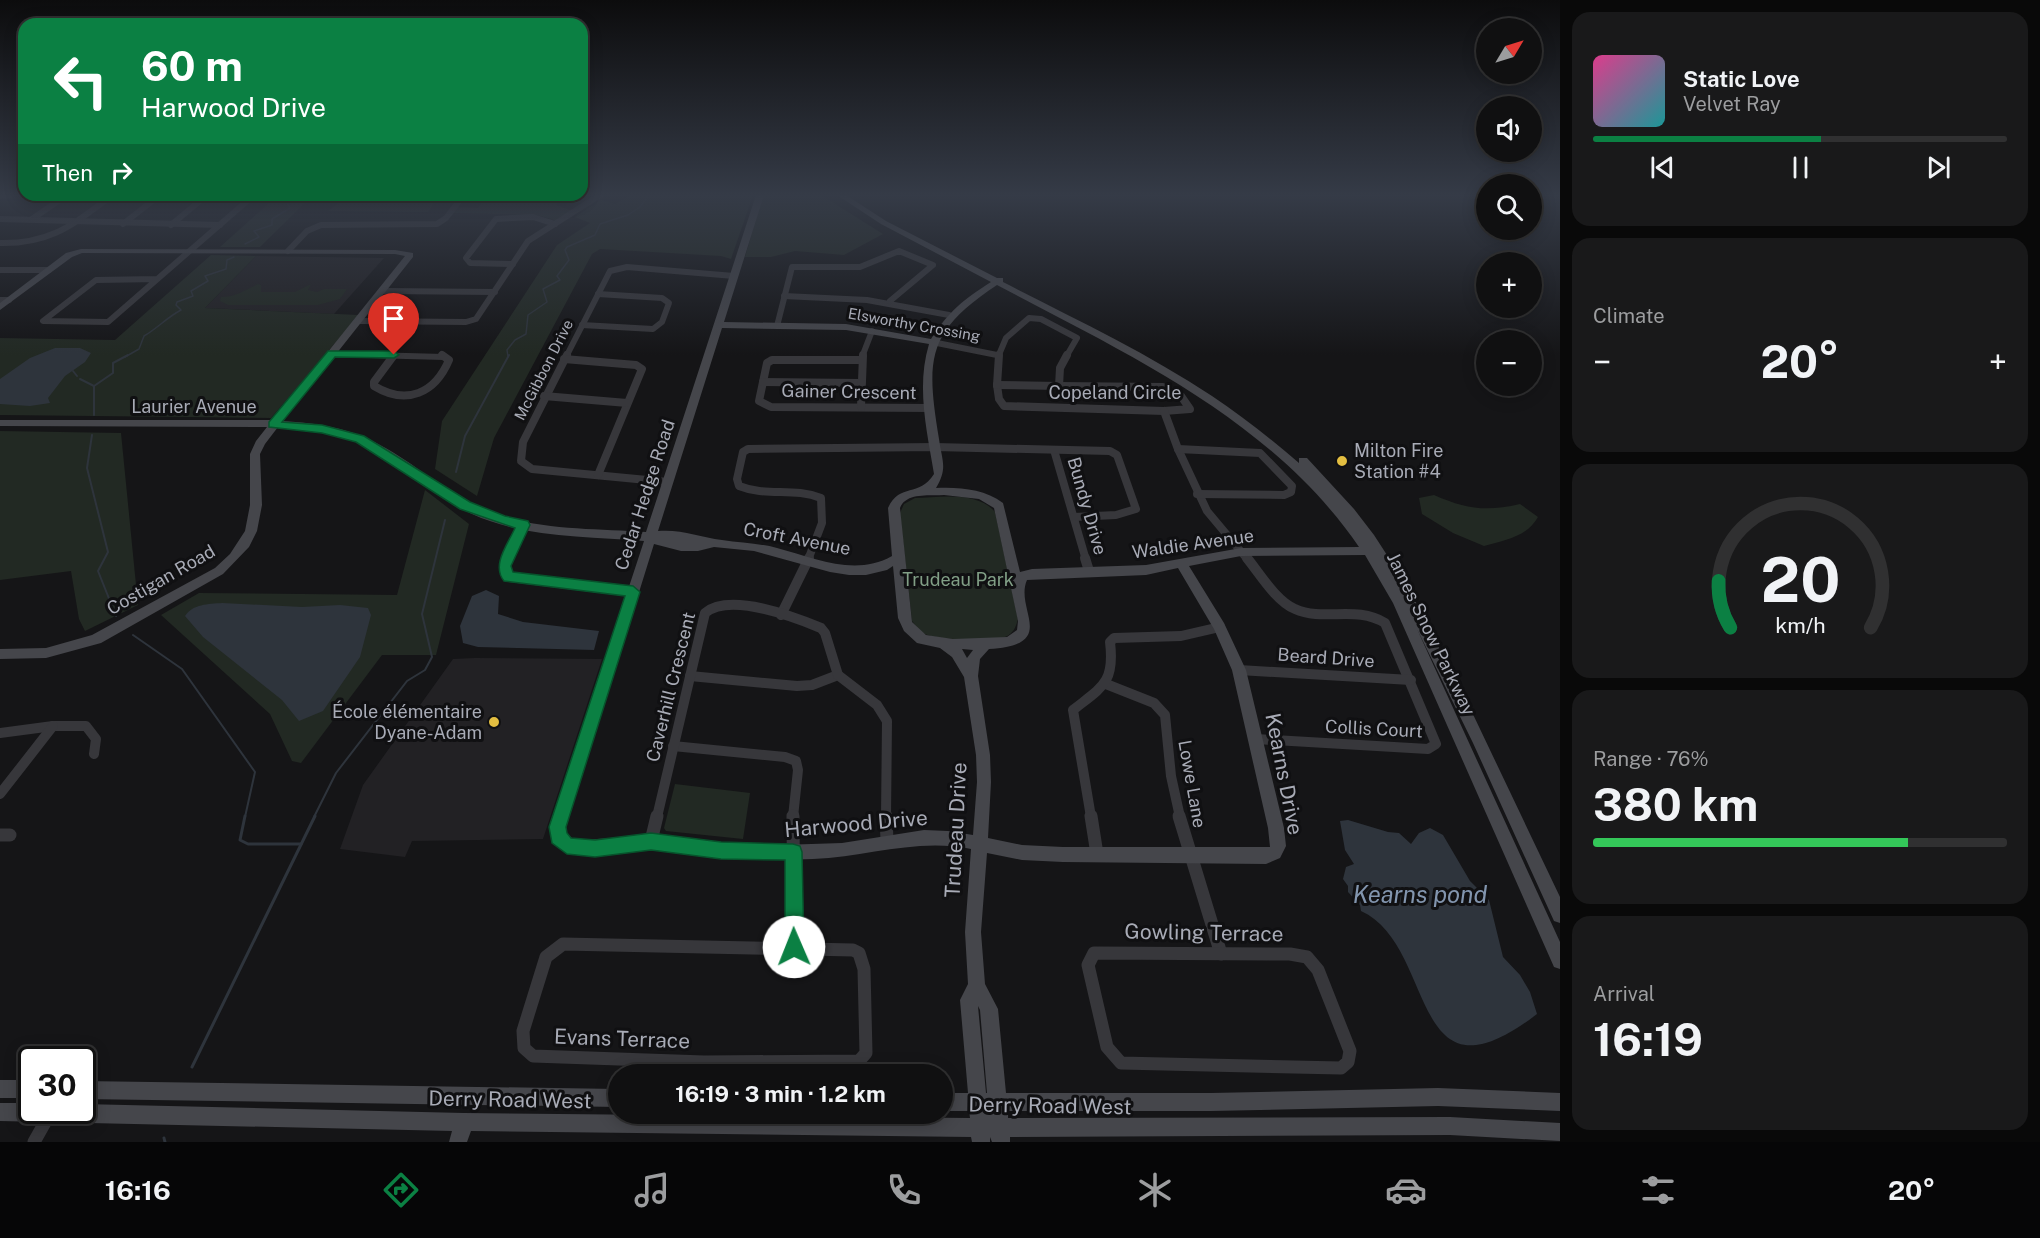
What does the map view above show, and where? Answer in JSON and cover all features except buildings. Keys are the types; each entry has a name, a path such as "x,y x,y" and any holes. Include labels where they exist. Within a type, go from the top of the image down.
{"street":[{"path":"157,279 96,280 43,321 108,322 193,248"},
{"path":"0,307 5,300 69,255 81,251 288,251 291,248"},
{"path":"473,248 466,258 470,263 513,264"},
{"path":"359,321 471,321 478,317 523,248"},
{"name":"Cedar Hedge Road","path":"560,840 558,827 744,248"},
{"name":"James Snow Parkway","path":"934,248 1000,280"},
{"name":"James Snow Parkway","path":"942,248 1175,376 1244,421 1290,459 1316,485 1399,580 1467,715 1560,915"},
{"name":"Costigan Road","path":"2,656 46,653 96,639 219,571 246,544 255,527 255,454 273,424 408,260 408,254 288,251"},
{"path":"777,326 790,269 795,266 860,267 899,251 933,265 890,301"},
{"name":"McGibbon Drive","path":"668,482 532,469 521,461 523,442 608,272 621,267 735,276"},
{"path":"0,270 49,270"},
{"path":"959,493 939,474 927,384 932,342 949,315 971,297 1000,280"},
{"path":"383,291 495,291"},
{"path":"582,325 653,329 662,322 669,303 662,298 598,294"},
{"path":"784,296 859,297 890,301 949,315"},
{"path":"997,385 995,369 997,355 1009,334 1029,318 1041,319 1078,340 1060,365 1059,386"},
{"name":"Elsworthy Crossing","path":"719,325 846,327 997,355"},
{"path":"861,407 861,360 872,331"},
{"path":"332,354 442,355 449,360 428,392 414,396 379,390 374,386 374,382 394,355"},
{"path":"564,359 640,367 643,370 598,475"},
{"name":"Gainer Crescent","path":"861,360 772,360 767,363 759,401 766,406 930,408"},
{"path":"762,382 860,383"},
{"name":"Copeland Circle","path":"997,385 1059,386 1163,387 1181,396 1190,409 1164,411 1008,407 999,399 997,385"},
{"path":"544,396 627,403"},
{"path":"1164,411 1197,494 1213,520 1241,552"},
{"name":"Laurier Avenue","path":"0,423 273,424 322,429 360,439 465,506 503,521 523,525 651,537"},
{"path":"781,615 822,528 823,500 811,495 752,490 739,486 736,479 745,450 756,447 935,447 1110,451 1117,455 1136,508 1116,515 1074,518"},
{"path":"1178,449 1260,453 1292,486 1291,492 1284,495 1197,494"},
{"name":"Bundy Drive","path":"1053,450 1089,572"},
{"name":"Trudeau Drive","path":"922,493 932,486 939,474"},
{"name":"Trudeau Drive","path":"959,493 981,495 999,506 1025,622 1023,632 1010,642 925,640 908,627 904,618 895,504 905,495 959,493"},
{"path":"523,525 505,566 505,573 509,577 633,592"},
{"name":"Croft Avenue","path":"651,537 660,543 702,547 713,543 761,548 806,561 843,568 873,570 901,585"},
{"name":"James Snow Parkway","path":"1375,550 1560,961"},
{"name":"Waldie Avenue","path":"1018,587 1023,576 1047,572 1129,572 1182,565 1241,552 1375,550"},
{"name":"Collis Court","path":"1241,552 1291,608 1299,611 1371,615 1382,620 1387,626 1436,740 1432,749 1256,739"},
{"name":"Waldie Avenue","path":"1011,556 1020,564 1047,572"},
{"name":"Croft Avenue","path":"873,570 890,565 898,558"},
{"name":"Kearns Drive","path":"978,844 1033,853 1266,856 1275,853 1278,846 1276,828 1239,669 1220,627 1182,565"},
{"name":"Caverhill Crescent","path":"651,841 705,613 710,607 727,604 781,615 824,631 838,675"},
{"path":"1097,854 1073,710 1106,684 1112,659 1110,642 1114,638 1164,638 1207,632 1220,627"},
{"name":"Trudeau Drive","path":"942,642 958,654 971,676"},
{"name":"Trudeau Drive","path":"987,643 974,657 971,676 984,782 973,932 977,986 989,1009 1000,1135"},
{"name":"Beard Drive","path":"1239,669 1411,680"},
{"path":"690,676 797,686 812,685 838,675 877,705 886,721 887,841"},
{"name":"Lowe Lane","path":"1106,684 1154,704 1165,715 1170,773 1189,855 1221,954"},
{"path":"0,733 53,726 86,726 96,739 94,754"},
{"path":"0,794 53,726"},
{"path":"673,746 796,760 798,770 793,819 794,947"},
{"name":"Harwood Drive","path":"560,840 567,846 595,848 651,841 721,850 793,852 845,849 887,841 939,837 978,844"},
{"name":"Evans Terrace","path":"562,944 794,947 844,949 859,954 864,969 867,1045 866,1053 859,1060 704,1062 540,1058 528,1053 524,1048 523,1031 546,957 562,944"},
{"name":"Gowling Terrace","path":"1100,953 1221,954 1290,954 1308,957 1318,970 1350,1051 1346,1065 1341,1068 1128,1065 1120,1063 1109,1052 1088,965 1091,956 1100,953"},
{"name":"Trudeau Drive","path":"977,986 969,1000 981,1135"},
{"path":"0,1089 18,1089"},
{"name":"Derry Road West","path":"96,1090 608,1098"},
{"name":"Derry Road West","path":"953,1102 1199,1102 1438,1097 1560,1102"},
{"name":"Derry Road West","path":"0,1112 18,1112"},
{"name":"Derry Road West","path":"96,1114 981,1135 1450,1126 1560,1132"},
{"path":"458,1142 464,1122"},
{"path":"34,1142 44,1124"}],"shaded area":[{"path":"256,256 384,258 334,314 205,308"},
{"name":"École élémentaire Dyane-Adam","path":"453,659 602,659 543,839 412,841 405,857 340,849 363,785"}],"green space":[{"path":"555,248 735,248 731,259 721,256 600,249 592,254 494,438 477,496 435,469 442,421"},
{"path":"748,248 856,248 844,255 795,251 771,257 745,257"},
{"path":"211,255 256,256 205,308 359,315 271,418 0,415 0,338 115,340"},
{"path":"258,284 261,285 261,292 295,292 311,284 308,290 317,292 324,289 347,289 340,299 318,305 228,305 220,301 221,297 236,294"},
{"path":"0,431 121,433 138,605 85,631 79,619 71,571 0,580"},
{"path":"425,490 469,524 436,655 382,655 301,763 292,761 270,714 161,615 199,593 397,595"},
{"path":"1434,495 1476,508 1497,508 1520,504 1538,517 1522,533 1484,546 1453,533 1422,514 1419,498"},
{"name":"Trudeau Park","path":"947,496 969,498 988,505 995,512 1018,619 1014,630 1008,636 977,640 941,638 925,634 912,621 900,513 904,504 915,498"},
{"path":"675,784 750,793 743,839 666,831 664,828"}],"water":[{"path":"55,348 80,348 91,353 85,362 65,376 48,398 50,403 30,406 0,404 0,379 30,358"},
{"path":"486,590 499,596 498,614 523,622 599,631 594,650 478,647 463,643 460,626 472,596"},
{"path":"222,603 302,607 340,605 368,608 371,615 360,657 323,711 299,721 282,700 203,637 185,616 197,607"},
{"name":"Kearns pond","path":"1348,820 1399,833 1411,844 1419,833 1430,828 1443,835 1470,881 1489,900 1503,957 1520,975 1530,992 1537,1014 1495,1040 1465,1045 1444,1035 1429,1013 1403,956 1385,930 1361,911 1360,905 1348,892 1348,886 1343,879 1346,867 1354,864 1345,850 1340,821"}],"waterway":[{"path":"508,357 507,350 515,340 526,334 528,315 547,302 543,289 560,280 557,276 569,260 566,248"},
{"path":"125,357 139,349 144,336 181,310 176,305 177,302 193,296 191,291 208,281 205,276 226,269 227,260 234,257"},
{"path":"94,386 113,373 113,363 128,355"},
{"path":"456,472 465,436 508,357"},
{"path":"73,371 77,376"},
{"path":"80,379 94,386"},
{"path":"94,386 94,415"},
{"path":"92,435 87,468 108,552 98,571 116,616"},
{"path":"314,817 336,773 407,681 425,670 432,657 422,614 445,520"},
{"path":"133,635 182,669 255,772 245,817"},
{"path":"245,816 240,840 248,844 301,844"},
{"path":"192,1067 315,816"},
{"path":"164,1138 165,1142"}],"place":[{"name":"Milton Fire Station #4","path":"1342,461"},
{"name":"École élémentaire Dyane-Adam","path":"494,722"}],"route":[{"path":"394,355 332,354 273,424 322,429 360,439 465,506 503,521 523,525 504,569 509,577 633,592 558,827 558,837 567,846 595,848 651,841 721,850 793,852 794,947"}]}
